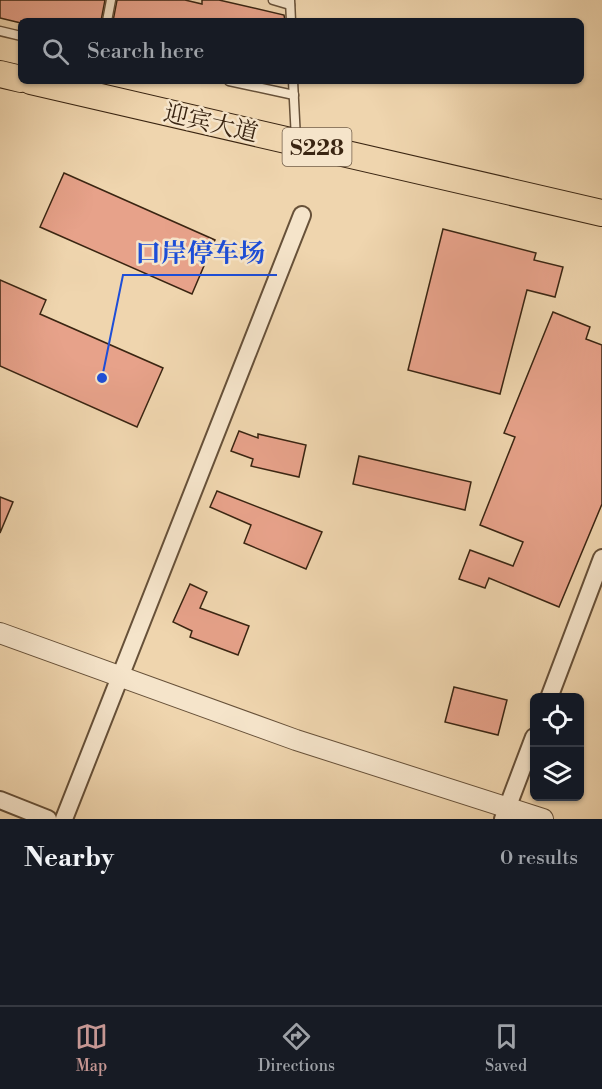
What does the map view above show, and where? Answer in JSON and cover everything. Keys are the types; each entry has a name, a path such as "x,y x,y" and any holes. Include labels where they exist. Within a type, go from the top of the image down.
{"main road":[{"path":"0,74 18,78"},
{"name":"迎宾大道","path":"44,84 602,213"}],"street":[{"path":"64,819 302,215"},
{"path":"551,693 602,558"},
{"path":"0,633 506,813 543,819"},
{"path":"506,813 530,747"},
{"path":"0,800 48,819"}],"lane":[{"path":"108,18 111,0"},
{"path":"273,0 290,2 291,18"},
{"path":"0,31 18,35"},
{"path":"243,84 294,95"},
{"path":"293,84 296,143"}],"building":[{"path":"0,0 105,0 102,18 18,18 18,22 0,18"},
{"path":"117,0 185,0 202,4 202,0 219,0 284,15 284,18 114,18"},
{"path":"64,173 215,240 192,294 40,227"},
{"path":"443,229 536,253 534,260 563,267 555,297 527,290 500,394 408,370"},
{"path":"0,280 46,300 40,314 163,368 137,427 0,366"},
{"path":"553,312 590,327 586,339 602,345 602,504 559,607 489,578 485,588 459,579 470,550 513,566 523,542 480,525 515,437 504,433"},
{"path":"239,431 258,438 258,434 306,445 299,477 251,466 253,459 231,451"},
{"path":"359,456 471,482 465,510 353,484"},
{"path":"217,491 322,532 306,569 244,543 251,525 210,507"},
{"path":"0,497 13,502 0,533"},
{"path":"190,584 207,592 200,608 249,626 238,655 190,637 192,631 173,622"},
{"path":"454,687 507,700 498,735 445,722"}],"place":[{"name":"口岸停车场","path":"102,378"}]}
